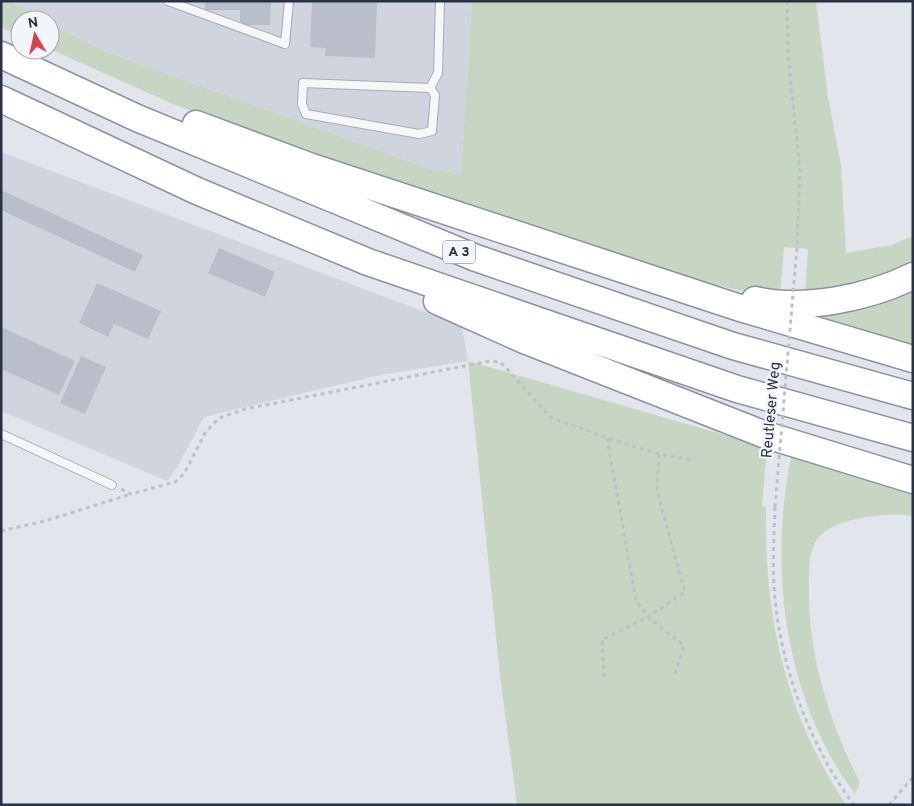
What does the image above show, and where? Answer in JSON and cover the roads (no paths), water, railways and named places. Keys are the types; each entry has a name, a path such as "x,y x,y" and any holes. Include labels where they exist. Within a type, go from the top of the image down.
{"highway":[{"name":"A 3","path":"13,60 146,122 476,258 733,346 913,396"},
{"name":"A 3","path":"14,60 107,89 309,166 737,307 913,360"},
{"path":"1,100 197,191 368,262 737,389 913,438"},
{"path":"368,262 420,292 477,320 620,380 763,434 913,481"},
{"name":"A 3","path":"609,264 759,301 787,304 830,301 869,293 913,276"}],"lane":[{"path":"168,1 285,44 289,1"},
{"path":"430,88 438,73 440,1"},
{"path":"303,83 430,88 435,95 432,131 419,134 306,114 302,104 303,83"},
{"path":"1,434 112,485"}]}
